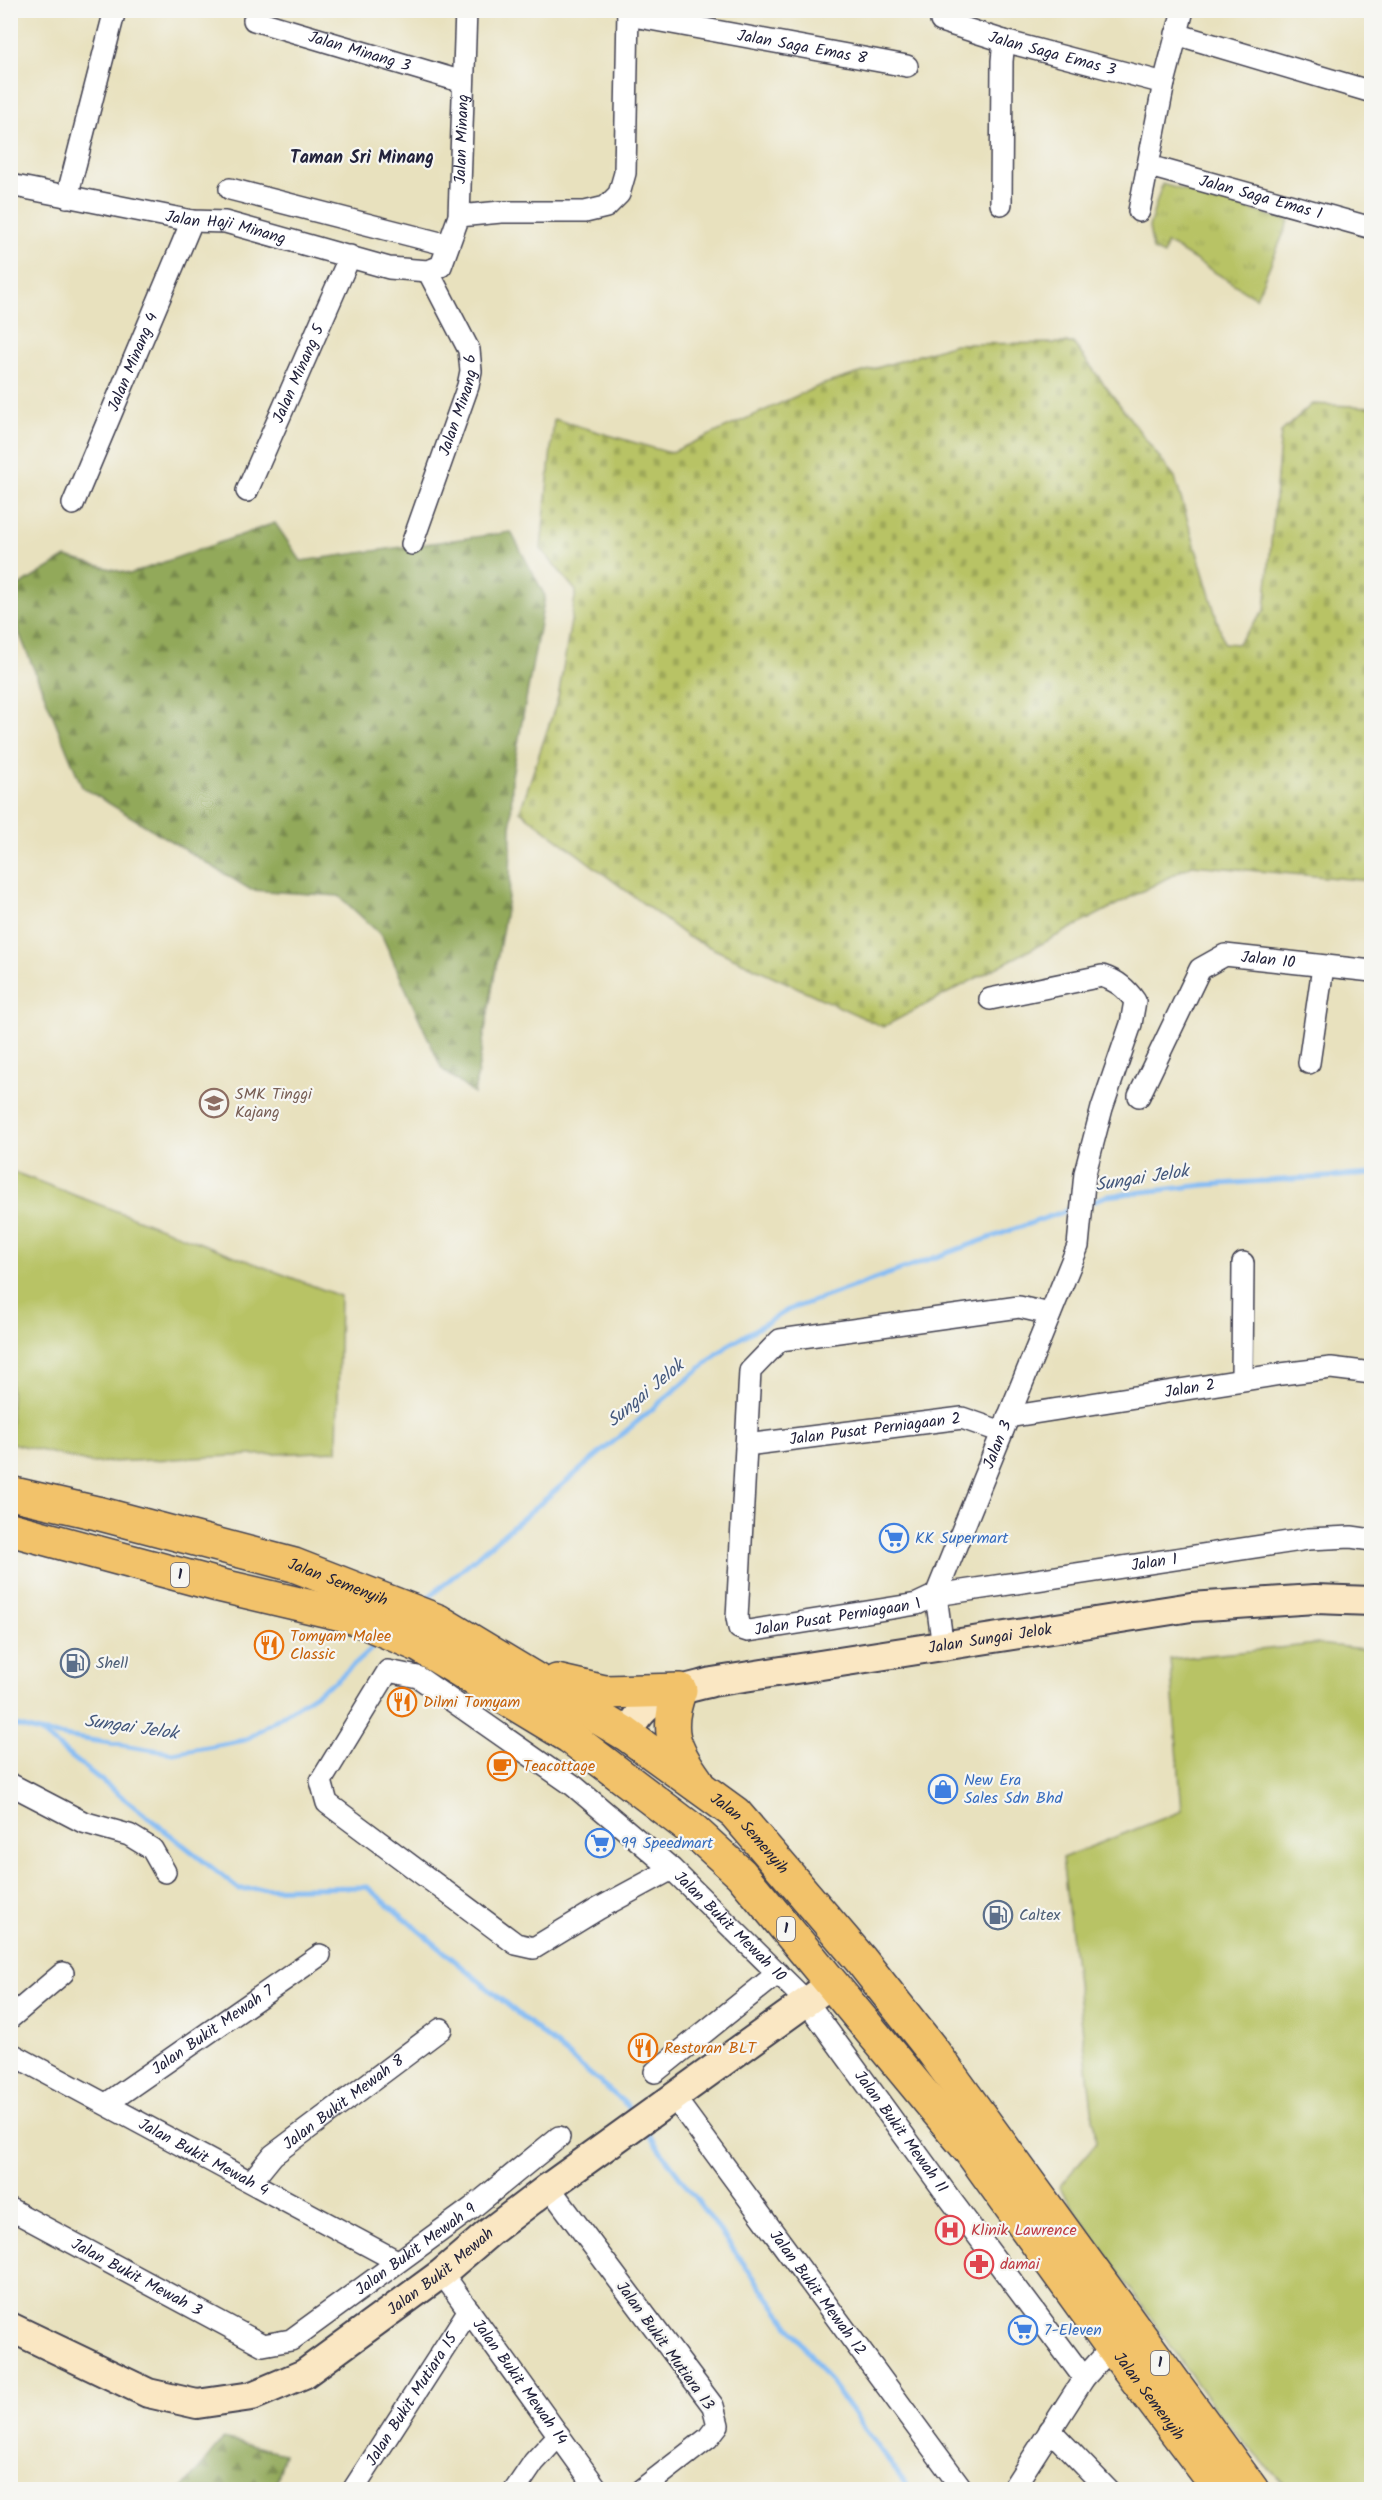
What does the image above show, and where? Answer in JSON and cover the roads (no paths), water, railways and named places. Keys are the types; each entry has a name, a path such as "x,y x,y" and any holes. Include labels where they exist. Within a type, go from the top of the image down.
{"main road":[{"name":"Jalan Semenyih","path":"10,1493 294,1564 351,1606"},
{"name":"Jalan Semenyih","path":"22,1532 218,1585 351,1606 428,1633 528,1673 626,1734 705,1791 747,1824 932,2050 1252,2490"},
{"path":"22,1532 78,1536 196,1562 208,1561 221,1544"},
{"name":"Jalan Semenyih","path":"428,1633 457,1667 570,1737 694,1831 741,1874 819,1993 861,2017 972,2153 1112,2347 1220,2490"},
{"path":"457,1667 487,1673 592,1732 626,1734 621,1747 623,1755 687,1811 693,1820 694,1831"},
{"path":"528,1673 605,1692 680,1690 672,1710 671,1730 679,1755 705,1791"},
{"path":"819,1993 837,1971 837,1957 827,1938 823,1916"},
{"path":"819,1993 848,1981 861,1986 880,1999 904,2030 919,2044 932,2050"}],"street":[{"path":"67,196 115,10"},
{"name":"Jalan Minang","path":"434,269 448,245 459,216 466,10"},
{"path":"1139,212 1164,83 1183,10"},
{"path":"459,216 501,212 585,212 606,207 619,194 625,173 628,13"},
{"name":"Jalan Saga Emas 8","path":"628,13 907,66"},
{"name":"Jalan Minang 3","path":"254,20 463,82"},
{"name":"Jalan Saga Emas 3","path":"941,21 1004,41 1164,83"},
{"path":"1176,34 1371,92"},
{"path":"1001,204 1004,41"},
{"name":"Jalan Saga Emas 1","path":"1149,166 1371,228"},
{"name":"Jalan Haji Minang","path":"10,185 192,221 225,222 390,267 434,269"},
{"path":"230,189 448,245"},
{"name":"Jalan Minang 4","path":"73,504 192,221"},
{"name":"Jalan Minang 5","path":"247,491 350,256"},
{"name":"Jalan Minang 6","path":"412,544 468,386 471,371 470,350 434,269"},
{"name":"Jalan 10","path":"1139,1096 1200,969 1225,955 1371,971"},
{"path":"1309,1063 1323,967"},
{"name":"Jalan 3","path":"943,1648 936,1594 1078,1246 1085,1173 1102,1108 1131,1024 1135,1001 1127,989 1114,980 1102,976 990,999"},
{"path":"1242,1378 1243,1263"},
{"path":"746,1445 750,1371 780,1340 1018,1307 1050,1314"},
{"name":"Jalan 2","path":"1005,1424 1242,1378 1331,1368 1371,1373"},
{"name":"Jalan Pusat Perniagaan 2","path":"746,1445 962,1418 1005,1424"},
{"name":"Jalan Pusat Perniagaan 1","path":"746,1445 737,1618 740,1628 748,1631 917,1604 936,1594"},
{"name":"Jalan 1","path":"936,1594 1308,1539 1351,1537 1371,1540"},
{"name":"Jalan Sungai Jelok","path":"626,1734 646,1708 680,1690 712,1682 943,1648 1191,1607 1315,1599 1371,1601"},
{"name":"Jalan Bukit Mewah 10","path":"672,1869 598,1909 534,1948 516,1944 327,1803 321,1781 388,1671 418,1677 574,1786 672,1869 778,1973 819,1993"},
{"path":"10,1784 83,1822 129,1835 152,1850 165,1872"},
{"name":"Jalan Bukit Mewah 7","path":"106,2104 320,1955"},
{"path":"10,2018 63,1973"},
{"path":"655,2072 778,1973"},
{"name":"Jalan Bukit Mewah","path":"10,2327 148,2393 197,2404 252,2396 304,2374 442,2273 490,2232 549,2187 819,1993"},
{"name":"Jalan Bukit Mewah 11","path":"819,1993 948,2196 1084,2378"},
{"name":"Jalan Bukit Mewah 8","path":"251,2182 273,2155 441,2029"},
{"name":"Jalan Bukit Mewah 4","path":"10,2053 397,2261"},
{"name":"Jalan Bukit Mewah 12","path":"666,2104 963,2490"},
{"name":"Jalan Bukit Mewah 9","path":"263,2345 291,2340 472,2208 559,2137"},
{"name":"Jalan Bukit Mutiara 13","path":"549,2187 712,2406 718,2425 708,2438 641,2490"},
{"path":"472,2208 490,2232"},
{"name":"Jalan Bukit Mewah 3","path":"10,2209 263,2345"},
{"name":"Jalan Bukit Mewah 14","path":"442,2273 598,2490"},
{"name":"Jalan Bukit Mutiara 15","path":"353,2490 469,2310"},
{"path":"1012,2490 1084,2378 1112,2347"},
{"path":"1050,2430 1108,2490"},
{"path":"515,2490 534,2462 559,2435"}],"waterway":[{"name":"Sungai Jelok","path":"1087,1203 1107,1196 1204,1185 1372,1174"},
{"name":"Sungai Jelok","path":"423,1602 727,1346 788,1310 1076,1207"},
{"name":"Sungai Jelok","path":"10,1724 39,1732 173,1753 245,1740 337,1680 381,1640"},
{"path":"40,1732 239,1889 367,1887 627,2105 635,2116"},
{"path":"644,2128 910,2490"}],"place":[{"name":"SMK Tinggi Kajang","path":"214,1103"},
{"name":"KK Supermart","path":"894,1538"},
{"name":"Tomyam Malee Classic","path":"269,1645"},
{"name":"Shell","path":"75,1663"},
{"name":"Dilmi Tomyam","path":"402,1702"},
{"name":"Teacottage","path":"502,1766"},
{"name":"New Era Sales Sdn Bhd","path":"943,1789"},
{"name":"99 Speedmart","path":"600,1843"},
{"name":"Caltex","path":"998,1915"},
{"name":"Restoran BLT","path":"643,2048"},
{"name":"Klinik Lawrence","path":"950,2230"},
{"name":"damai","path":"979,2264"},
{"name":"7-Eleven","path":"1023,2330"}],"district":[{"name":"Taman Sri Minang","path":"362,158"}]}
